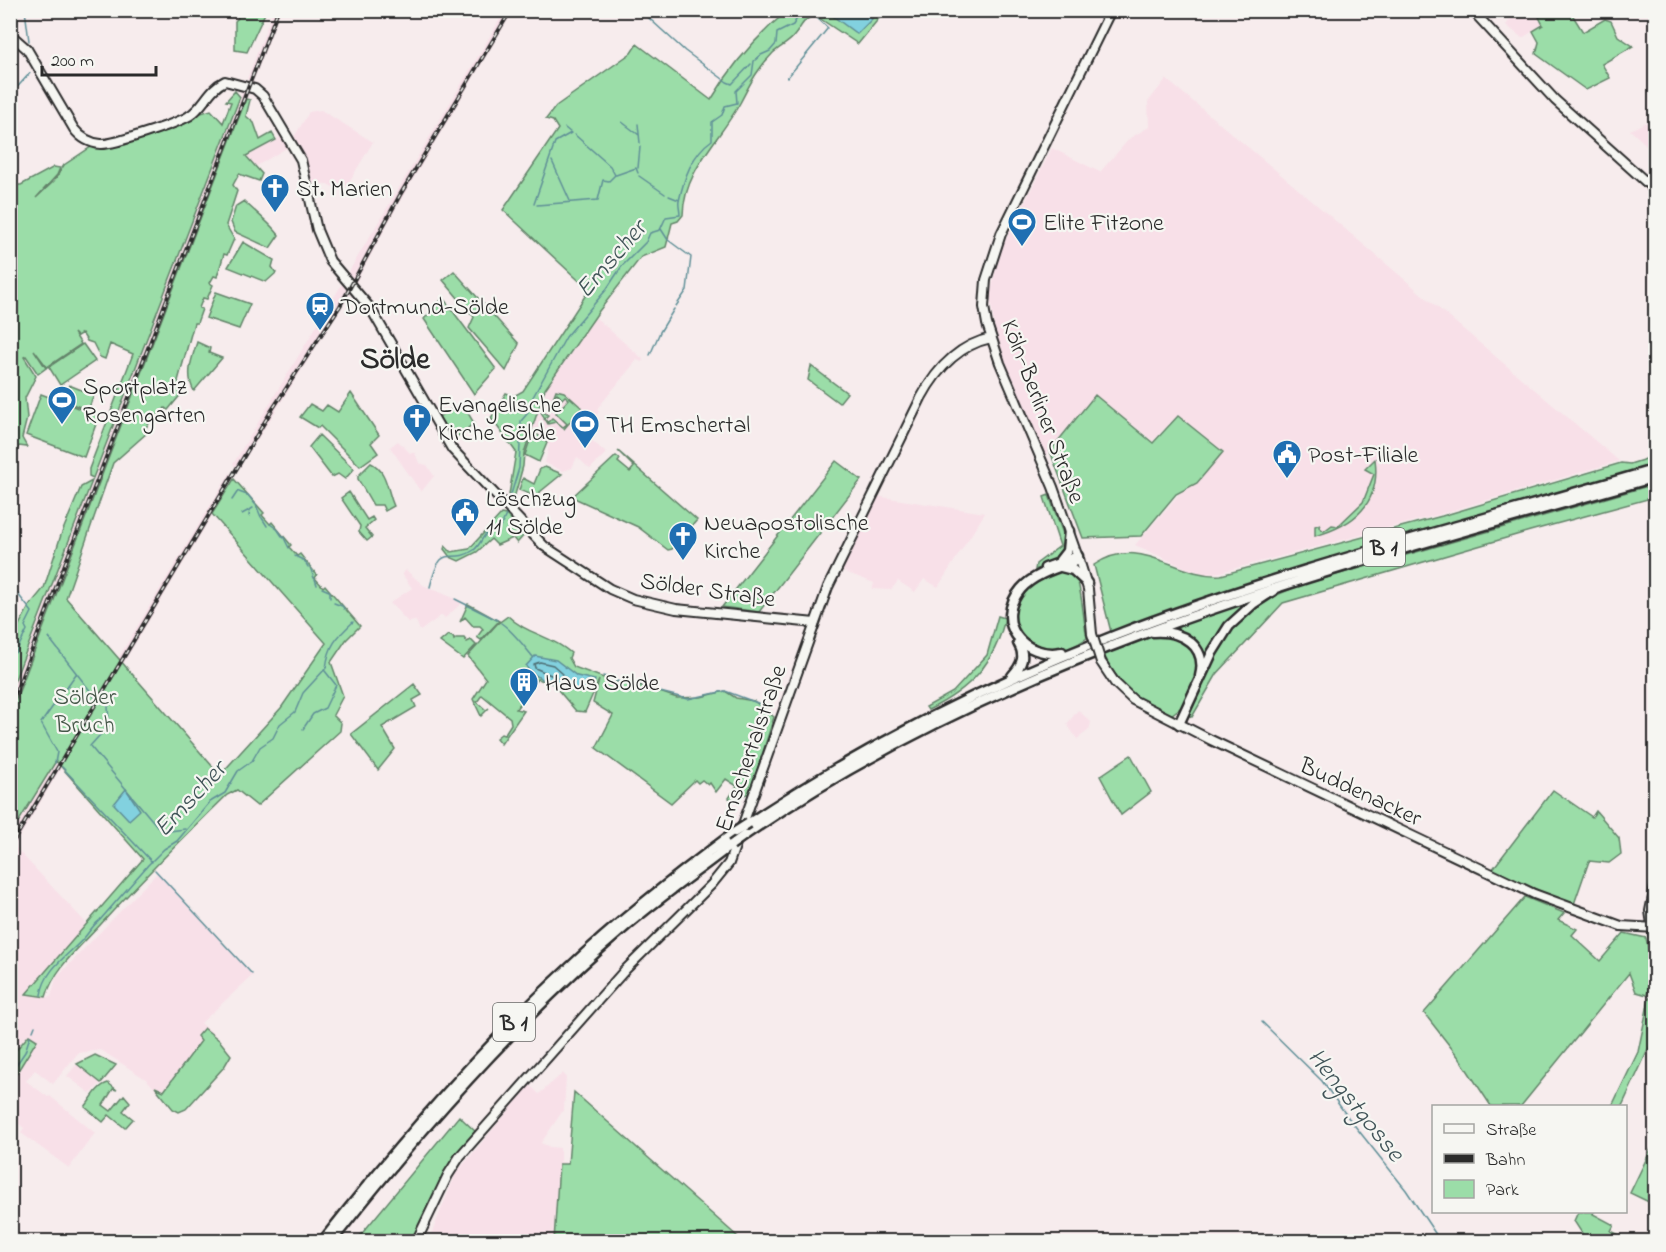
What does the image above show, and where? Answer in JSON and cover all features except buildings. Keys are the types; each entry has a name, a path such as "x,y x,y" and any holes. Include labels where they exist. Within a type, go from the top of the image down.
{"highway":[{"name":"B 1","path":"322,1242 441,1100 533,1003 623,920 735,832 867,749 1009,679 1077,650 1278,579 1656,469"},
{"name":"B 1","path":"331,1242 436,1116 546,1000 628,924 731,845 815,788 934,722 1038,674 1144,633 1284,585 1656,477"},
{"path":"1069,531 1067,551 1060,564 1034,578 1021,589 1012,605 1011,623 1019,639 1032,650 1050,654 1077,650"},
{"path":"1009,679 1018,669 1023,656 1008,623 1012,598 1027,579 1079,558"},
{"path":"1060,564 1073,570 1087,583"},
{"path":"1177,724 1212,653 1229,626 1252,604 1284,585"},
{"path":"1144,633 1166,632 1181,635 1191,642 1200,657 1202,668 1198,682 1177,724"}],"main road":[{"name":"Köln-Berliner Straße","path":"1092,634 1087,583 1079,558 1033,437 992,340 984,306 986,280 993,254 1111,10"},
{"path":"1472,10 1555,100 1656,191"},
{"name":"Sölder Straße","path":"10,33 27,49 81,136 97,144 109,144 184,118 195,111 215,86 225,81 255,89 263,96 301,160 316,230 330,261 371,309 452,449 544,546 610,589 633,599 681,610 815,622"},
{"name":"Emschertalstraße","path":"416,1242 448,1175 480,1134 631,964 712,884 729,863 815,622 841,560 921,398 933,377 954,357 963,350 992,340"},
{"name":"Buddenacker","path":"1092,634 1101,662 1127,696 1177,724 1522,889 1621,926 1653,928"},
{"path":"1656,882 1651,900 1656,950"}],"shaded area":[{"path":"273,11 280,11 253,82 247,79"},
{"path":"505,11 513,11 400,201 354,286 345,278"},
{"path":"1517,11 1550,11 1539,17 1543,25 1522,38 1506,25"},
{"path":"1166,79 1619,461 1434,516 1221,572 1206,574 1186,568 1135,545 1219,448 1178,415 1153,441 1095,395 1045,455 996,338 990,296 999,253 1052,148 1100,172 1130,138 1149,127 1148,102"},
{"path":"243,90 249,92 100,480 93,478"},
{"path":"321,110 373,142 343,192 327,184 313,183 306,158 294,137 309,112"},
{"path":"1655,118 1655,148 1653,151 1630,130"},
{"path":"282,136 288,147 255,167 245,156"},
{"path":"342,284 351,292 238,470 233,464"},
{"path":"595,317 643,359 642,362 637,360 597,409 599,412 589,425 592,428 586,435 606,453 590,469 577,457 572,468 563,471 545,463 549,445 531,428 545,389"},
{"path":"398,441 410,453 415,453 419,463 427,465 434,476 421,492 390,447"},
{"path":"230,473 234,477 227,490 14,846 87,924 36,996 51,997 56,978 158,872 253,975 201,1023 220,1040 231,1055 224,1067 184,1111 173,1109 147,1080 101,1050 78,1053 53,1084 35,1070 26,1081 48,1097 50,1096 95,1133 69,1168 21,1133 24,1128 11,1118 11,1082 26,1036 11,1056 10,837"},
{"path":"92,481 99,483 11,715 11,690"},
{"path":"876,496 985,513 938,587 924,579 915,592 898,581 891,590 872,589 874,583 840,570"},
{"path":"406,570 423,585 463,602 445,618 442,615 420,631 416,621 408,622 390,603 412,588 402,574"},
{"path":"1078,710 1091,722 1089,730 1077,739 1067,724"},
{"path":"77,1064 101,1083 91,1094 67,1076"},
{"path":"563,1073 566,1077 564,1109 541,1143 560,1148 560,1162 567,1163 561,1241 428,1242 456,1173 530,1085 539,1094"}],"green space":[{"path":"236,11 266,11 247,52 235,50 235,21 238,18"},
{"path":"787,11 885,11 858,44 816,16 811,17 762,65 732,117 696,170 685,199 683,215 678,221 672,223 666,247 641,257 599,311 545,389 524,453 523,466 513,502 508,501 516,452 491,418 506,393 514,396 523,391 589,290 503,210 558,129 553,121 546,119 556,106 631,53 637,44 711,100 745,52"},
{"path":"1550,11 1570,11 1583,32 1605,19 1611,21 1618,36 1633,46 1602,64 1610,78 1586,90 1536,54 1539,42 1533,31 1543,25 1539,17"},
{"path":"235,91 240,97 93,478 89,476 89,469 133,354 110,344 105,359 100,357 93,343 87,341 82,333 77,336 74,333 81,344 47,367 34,350 46,368 38,374 26,356 24,357 36,376 25,398 27,418 22,438 27,447 19,446 11,460 11,185 21,185 54,167 60,168 57,175 36,198 54,181 64,165 94,145 211,110 223,123 231,102 226,101"},
{"path":"246,99 250,100 246,116 254,123 260,140 272,133 276,140 246,156 262,174 259,181 239,174 233,185 237,191 226,225 234,239 227,255 224,254 217,277 214,276 210,283 213,285 207,299 203,298 199,308 202,309 197,323 194,323 178,381 182,393 168,410 165,408 144,429 147,433 113,463 66,598 220,775 281,708 326,643 212,514 234,479 264,513 262,515 270,524 272,522 291,545 289,547 297,556 300,554 317,575 315,578 323,587 325,585 360,626 346,640 331,662 343,696 333,715 341,723 340,731 257,806 237,790 227,795 69,958 55,976 46,997 26,994 143,859 56,761 11,834 10,715"},
{"path":"244,201 279,235 270,248 235,232 231,222 236,206"},
{"path":"243,242 274,260 272,267 276,273 266,282 228,267"},
{"path":"454,271 519,344 506,371 469,328 474,317 443,280"},
{"path":"216,292 250,304 239,329 206,318"},
{"path":"443,298 496,369 474,394 424,319"},
{"path":"197,342 210,348 209,353 222,358 194,391 190,373 191,360"},
{"path":"83,344 95,361 60,385 49,367"},
{"path":"811,366 847,393 839,403 808,380"},
{"path":"69,385 94,395 88,410 64,401"},
{"path":"556,390 564,392 582,408 564,429 556,422 548,424 546,420 548,422 552,418 563,427 567,424 556,413 569,399 565,396 562,399 557,393 553,398"},
{"path":"351,393 379,435 371,443 378,453 360,466 320,426 318,428 300,417 310,404 322,411 327,405 338,412"},
{"name":"Sportplatz Rosengarten","path":"41,394 99,416 84,457 26,435"},
{"path":"1095,395 1153,443 1178,416 1223,452 1197,483 1176,494 1141,536 1083,538 1050,451"},
{"path":"462,403 474,423 452,441 438,417"},
{"path":"533,431 547,443 539,462 525,455"},
{"path":"319,435 354,469 345,479 338,474 332,477 309,447"},
{"path":"618,451 697,520 672,549 668,550 638,527 572,497 616,456 620,459 618,462 630,472 634,467"},
{"path":"1655,456 1655,464 1208,596 1111,632 1094,565 1111,556 1127,553 1143,555 1188,570 1221,575 1442,516 1621,463 1630,464"},
{"path":"1375,459 1374,488 1362,510 1342,526 1315,536 1315,526 1320,524 1319,527 1324,531 1332,525 1338,526 1363,502 1374,474 1365,469"},
{"path":"836,461 861,480 759,612 722,607"},
{"path":"371,463 384,476 394,506 385,511 382,505 373,505 358,479 358,476"},
{"path":"545,467 562,474 535,496 519,490 523,478 534,484 540,469"},
{"path":"92,481 11,690 11,640 30,605 44,588 61,535 81,487"},
{"path":"1655,484 1655,497 1283,603 1217,674 1192,717 1186,714 1219,649 1234,625 1250,610 1271,598 1301,585"},
{"path":"349,492 367,520 372,517 374,520 365,528 372,537 367,541 359,532 360,526 341,498"},
{"path":"1049,495 1066,542 1065,548 1055,560 1035,570 1036,564 1060,546 1044,497"},
{"path":"501,514 506,515 525,534 517,543 513,538 497,545 491,539 477,552 459,561 450,557 444,549 445,546 451,552 469,549"},
{"path":"1062,571 1077,579 1087,638 1068,649 1052,651 1036,646 1018,636 1014,610 1022,592 1029,586"},
{"path":"1259,597 1242,610 1204,670 1200,652 1164,630"},
{"path":"468,604 499,621 481,640 477,637 483,629 480,626 473,626 465,617 460,622"},
{"path":"508,616 523,627 555,642 571,653 569,658 574,667 617,683 642,686 677,698 701,697 725,691 736,698 754,701 774,717 750,793 731,799 729,798 737,786 726,779 716,792 710,783 708,785 702,780 698,783 695,780 671,803 596,748 613,715 593,703 599,680 585,712 576,711 552,683 537,679 516,709 524,711 501,744 496,738 501,734 504,735 511,724 510,718 482,695 477,702 486,710 489,708 481,716 473,699 486,679 468,656 497,624"},
{"path":"998,616 1005,618 995,649 987,662 978,674 956,694 928,710 926,707 953,692 987,655"},
{"path":"1156,634 1180,637 1198,656 1198,677 1184,705 1171,715 1150,706 1131,692 1122,683 1103,653"},
{"path":"448,635 454,640 464,638 467,642 471,640 476,645 463,659 440,642"},
{"path":"414,684 422,695 413,700 416,707 382,727 395,749 378,770 351,734"},
{"path":"1131,755 1151,792 1121,815 1100,776"},
{"path":"1553,790 1592,817 1596,811 1619,838 1621,854 1609,863 1589,861 1573,907 1492,870"},
{"path":"1525,897 1564,913 1558,920 1577,929 1572,935 1600,961 1624,933 1646,938 1653,968 1647,995 1636,992 1629,973 1522,1105 1490,1105 1460,1059 1424,1013"},
{"path":"1655,991 1655,1035 1622,1105 1612,1105 1638,1052 1649,999"},
{"path":"204,1028 219,1040 231,1055 224,1067 186,1109 179,1112 173,1109 155,1087 164,1091 201,1041 197,1036"},
{"path":"29,1035 37,1040 11,1082 11,1056"},
{"path":"95,1055 116,1065 101,1083 77,1064"},
{"path":"108,1083 117,1090 113,1089 103,1105 111,1111 124,1095 130,1102 123,1111 133,1119 125,1128 109,1115 103,1122 85,1107 97,1090"},
{"path":"574,1092 744,1241 554,1241 559,1164 568,1164"},
{"path":"459,1116 477,1133 456,1158 413,1241 365,1241 359,1237"},
{"path":"1655,1141 1655,1205 1630,1193"},
{"path":"1578,1213 1594,1213 1614,1225 1611,1231 1631,1241 1587,1241 1574,1221"}],"water":[{"path":"873,10 872,19 857,34 826,11"},
{"path":"535,656 556,660 577,676 595,680 592,691 567,689 537,676 526,666"},
{"path":"126,789 140,810 129,820 114,804"}],"waterway":[{"path":"25,10 29,41"},
{"path":"640,10 685,51 727,82 732,84 751,64"},
{"name":"Emscher","path":"509,501 519,468 521,421 527,414 533,397 566,337 606,290 622,266 646,242 650,233 660,230 666,217 680,215 679,203 683,184 694,159 712,140 712,122 722,115 725,106 737,103 736,91 752,75 754,61 770,51 776,44 777,33 793,25 802,10"},
{"name":"Sölder Bruch","path":"787,78 828,28 815,16"},
{"path":"12,93 30,73"},
{"path":"622,122 639,135"},
{"path":"638,124 640,143"},
{"path":"553,148 555,142 571,133 565,128"},
{"path":"575,135 610,166 615,175"},
{"path":"638,168 640,147"},
{"path":"534,204 553,149"},
{"path":"552,161 570,201"},
{"path":"616,175 636,168 638,173"},
{"path":"10,172 11,181"},
{"path":"537,205 598,200 603,180 609,181 615,175"},
{"path":"639,176 665,194"},
{"path":"669,196 679,200"},
{"path":"661,229 668,240 691,257 687,290 676,306"},
{"path":"650,355 674,309"},
{"path":"10,448 14,427"},
{"path":"232,500 238,491"},
{"path":"239,492 247,495"},
{"path":"248,495 255,504"},
{"path":"256,505 261,517"},
{"path":"242,514 253,508"},
{"path":"249,516 250,509"},
{"name":"Emscher","path":"430,587 434,572 443,558 459,556 474,550 487,533 501,526 506,515"},
{"path":"262,518 267,526"},
{"path":"270,524 277,529"},
{"path":"278,530 282,536"},
{"path":"283,536 289,548"},
{"path":"295,556 303,560"},
{"path":"304,560 308,567"},
{"path":"310,567 314,578"},
{"path":"315,579 317,585"},
{"path":"10,584 32,612 25,626 27,630"},
{"path":"322,588 329,591"},
{"path":"330,592 330,598"},
{"path":"455,599 497,620"},
{"path":"334,603 342,606"},
{"name":"Emscher","path":"41,995 47,977 58,963 84,938 148,865 164,849 177,841 210,802 225,793 238,771 252,761 260,747 273,738 280,724 295,712 303,693 326,668 334,642 353,622"},
{"path":"501,623 514,634 533,657"},
{"path":"10,656 16,652 27,630"},
{"path":"49,638 95,697"},
{"path":"303,729 313,714 325,708 336,685 325,671"},
{"path":"55,763 57,752 41,723 76,674"},
{"path":"603,676 625,684 644,684 660,692 688,699 725,691 763,705"},
{"path":"101,700 108,706 109,725 90,746 162,832 185,829"},
{"path":"62,767 152,862"},
{"path":"155,870 252,974"},
{"name":"Hengstgosse","path":"1262,1022 1322,1081 1406,1190 1441,1242"},
{"name":"Emscher","path":"33,1031 35,1026"},
{"name":"Emscher","path":"10,1074 25,1052 30,1036"}],"railway":[{"path":"10,707 278,10"},
{"path":"10,847 270,413 340,306 400,195 511,10"}],"place":[{"name":"St. Marien","path":"275,214"},
{"name":"Elite Fitzone","path":"1022,248"},
{"name":"Dortmund-Sölde","path":"320,332"},
{"name":"Sportplatz Rosengarten","path":"62,426"},
{"name":"Evangelische Kirche Sölde","path":"417,444"},
{"name":"TH Emschertal","path":"585,450"},
{"name":"Post-Filiale","path":"1287,480"},
{"name":"Löschzug 11 Sölde","path":"465,538"},
{"name":"Neuapostolische Kirche","path":"683,562"},
{"name":"Haus Sölde","path":"524,708"}],"district":[{"name":"Sölde","path":"395,358"}]}
